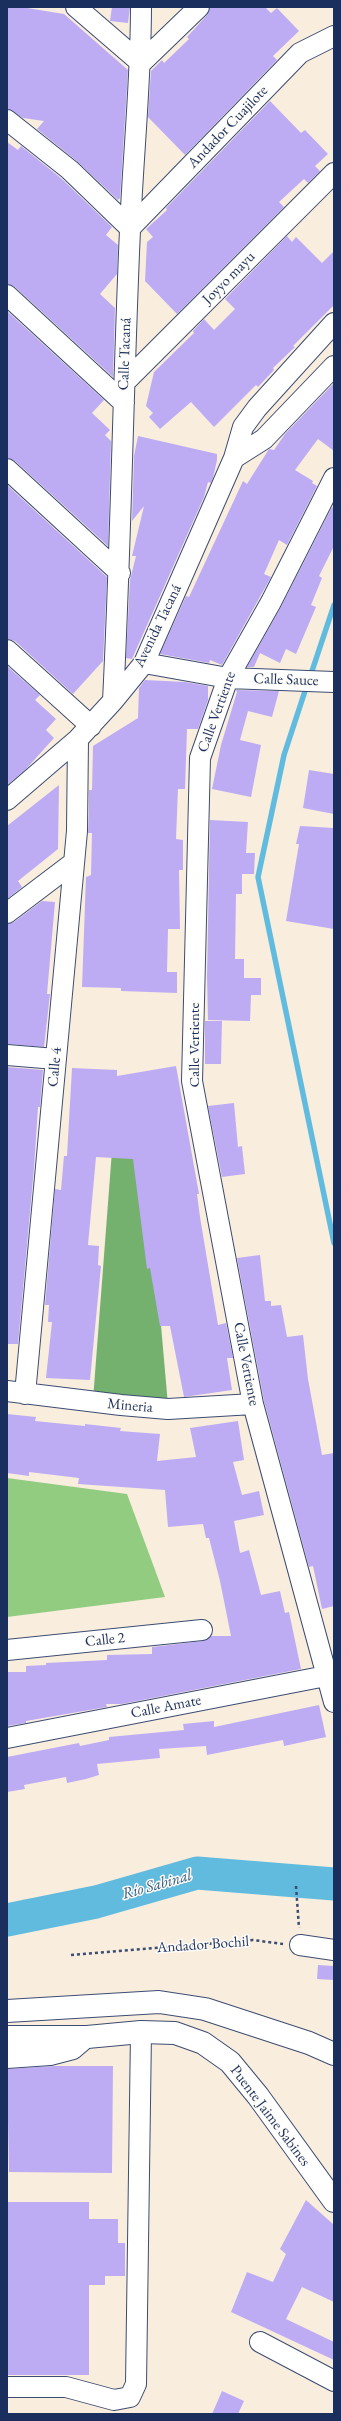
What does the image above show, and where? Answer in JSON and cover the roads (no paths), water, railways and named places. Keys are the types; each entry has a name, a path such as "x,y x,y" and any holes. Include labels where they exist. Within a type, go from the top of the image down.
{"main road":[{"path":"7,2011 159,2002 205,2009 309,2043 334,2054"},
{"name":"Puente Jaime Sabines","path":"7,2037 87,2037 141,2032 175,2033 203,2043 230,2062 258,2096 334,2202"}],"street":[{"path":"76,7 141,64 199,7"},
{"name":"Calle Tacaná","path":"114,701 120,573 130,228 141,64 141,7"},
{"name":"Andador Cuajilote","path":"130,228 300,53 334,36"},
{"path":"7,120 70,170 130,228"},
{"name":"Joyyo mayu","path":"125,382 334,173"},
{"path":"7,295 124,403"},
{"name":"Avenida Tacaná","path":"7,800 84,733 114,701 144,663 234,458 243,428 257,408 334,323"},
{"path":"234,458 264,439 334,366"},
{"path":"7,470 120,573"},
{"name":"Calle Vertiente","path":"334,478 271,602 228,678 200,758 192,1080 253,1404 334,1702"},
{"path":"7,650 84,733"},
{"name":"Calle Sauce","path":"144,663 228,678 334,682"},
{"name":"Calle 4","path":"16,1392 56,1060 77,831 84,733"},
{"path":"7,913 73,863"},
{"path":"7,1055 56,1060"},
{"name":"Mineria","path":"16,1392 121,1406 168,1409 253,1404"},
{"name":"Calle 2","path":"7,1650 202,1630"},
{"name":"Calle Amate","path":"7,1738 326,1676"},
{"path":"300,1945 334,1950"},
{"path":"7,2387 66,2387 114,2400 130,2397 136,2384 141,2032"},
{"path":"7,2058 50,2056 73,2049 87,2037"},
{"path":"260,2342 334,2381"}],"waterway":[{"path":"310,677 334,605"},
{"path":"307,685 284,755 258,877 334,1243"},
{"name":"Río Sabinal","path":"7,1920 96,1902 197,1873 334,1884"}]}
